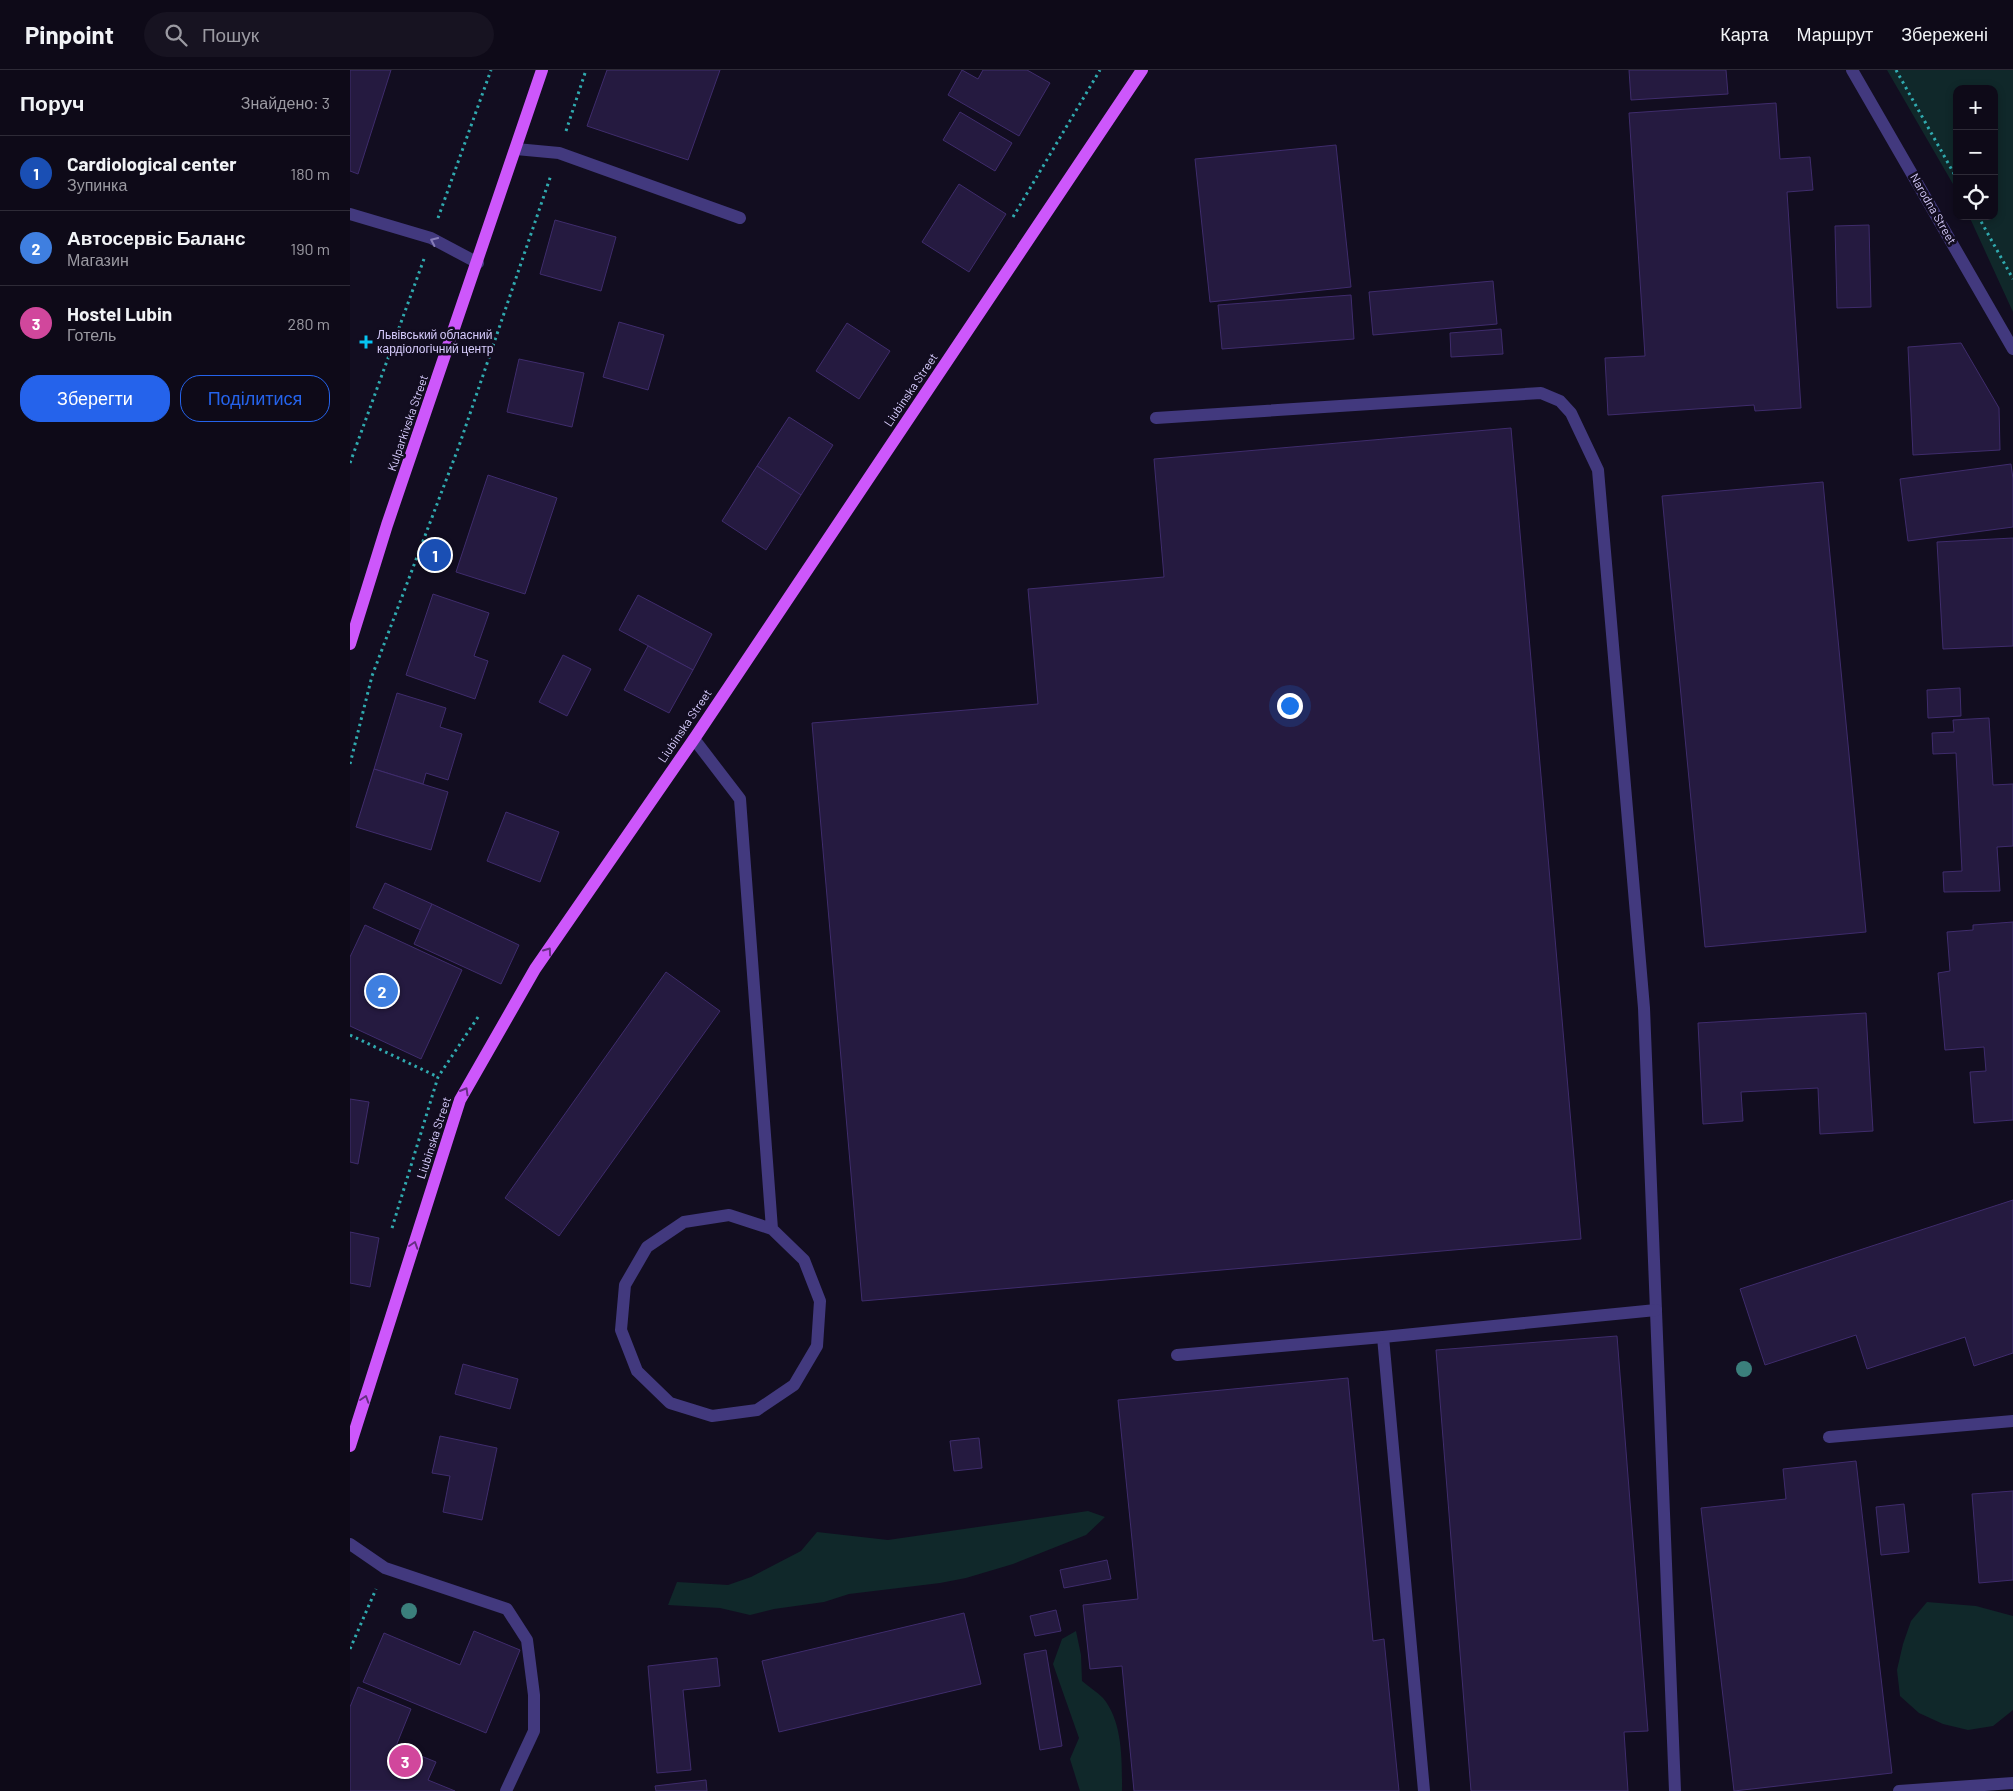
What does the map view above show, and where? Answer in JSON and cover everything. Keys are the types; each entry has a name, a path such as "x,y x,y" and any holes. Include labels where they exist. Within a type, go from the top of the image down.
{"main road":[{"name":"Kulparkivska Street","path":"350,644 387,525 478,263 542,70"},
{"name":"Liubinska Street","path":"350,1446 460,1100 534,969 694,739 1142,70"}],"street":[{"name":"Narodna Street","path":"1852,70 2013,349"},
{"path":"516,149 559,153 740,218"},
{"path":"350,214 431,238 478,263"},
{"path":"1156,418 1541,393 1560,401 1571,413 1598,470 1644,1008 1675,1791"},
{"path":"694,739 740,799 772,1229 804,1260 820,1301 817,1346 794,1385 757,1410 712,1416 670,1402 637,1371 621,1330 625,1285 647,1247 684,1222 729,1216 772,1229"},
{"path":"1177,1355 1656,1310"},
{"path":"1383,1337 1424,1791"},
{"path":"1829,1437 2013,1421"},
{"path":"350,1544 385,1568 507,1609 527,1640 534,1695 534,1731 506,1791"},
{"path":"1900,1791 2013,1783"}],"path":[{"path":"350,463 491,70"},
{"path":"350,764 372,676 459,446 586,70"},
{"path":"1896,70 1955,175"},
{"path":"1980,220 2013,280"},
{"path":"350,1035 438,1077"},
{"path":"350,1649 385,1568"}],"green space":[{"path":"1887,70 2013,70 2013,312 1971,220 1998,220 1998,85 1953,85 1953,184"},
{"path":"1088,1511 1105,1517 1086,1535 1013,1564 966,1578 849,1594 824,1602 774,1609 750,1615 720,1608 668,1605 677,1582 728,1585 751,1577 801,1551 817,1532 888,1540"},
{"path":"1927,1602 1976,1606 2013,1616 2013,1710 1993,1726 1968,1730 1943,1724 1919,1713 1900,1696 1897,1670 1903,1644 1911,1621"},
{"path":"1076,1631 1081,1655 1082,1681 1103,1698 1110,1708 1118,1730 1122,1791 1080,1791 1070,1759 1079,1738 1053,1664 1062,1639"}],"building":[{"path":"350,70 391,70 358,174 350,171"},
{"path":"607,70 720,70 688,160 587,126"},
{"path":"962,70 978,79 983,70 1027,70 1050,83 1019,136 948,95"},
{"path":"1629,70 1726,70 1728,94 1631,100"},
{"path":"1776,103 1780,159 1810,157 1813,190 1787,192 1801,408 1755,411 1754,405 1608,415 1605,358 1645,356 1629,113"},
{"path":"960,112 1012,143 995,171 943,140"},
{"path":"1336,145 1351,287 1210,302 1195,159"},
{"path":"959,184 1006,214 969,272 922,242"},
{"path":"555,220 616,237 601,291 540,274"},
{"path":"1869,225 1871,307 1837,308 1835,226"},
{"path":"1493,281 1497,324 1373,335 1369,292"},
{"path":"1351,295 1354,339 1222,349 1218,305"},
{"path":"619,322 664,335 648,390 603,377"},
{"path":"847,323 890,351 859,399 816,371"},
{"path":"1501,329 1503,354 1451,357 1450,333"},
{"path":"1961,343 1999,408 2000,450 1913,455 1908,347"},
{"path":"519,359 584,373 572,427 507,412"},
{"path":"789,417 833,445 801,495 757,466"},
{"path":"1511,428 1581,1239 862,1301 812,723 1038,704 1028,589 1164,577 1154,459"},
{"path":"2011,464 2013,479 2013,527 1908,541 1900,479"},
{"path":"757,466 801,495 766,550 722,521"},
{"path":"488,475 557,498 525,594 456,572"},
{"path":"1823,482 1866,932 1705,947 1662,496"},
{"path":"2013,538 2013,646 1943,649 1937,542"},
{"path":"433,594 489,613 474,656 488,661 475,699 406,675"},
{"path":"638,595 712,634 693,670 619,630"},
{"path":"648,646 693,670 669,713 624,690"},
{"path":"563,655 591,669 567,716 539,702"},
{"path":"1960,688 1961,716 1928,718 1927,690"},
{"path":"397,693 446,708 440,727 462,734 448,780 426,773 423,784 374,769"},
{"path":"1989,718 1993,785 2013,784 2013,846 1997,847 2000,891 1944,892 1943,872 1962,871 1956,753 1933,754 1932,733 1954,732 1953,720"},
{"path":"374,769 448,792 431,850 356,827"},
{"path":"506,812 559,832 540,882 487,861"},
{"path":"385,883 432,904 421,930 373,908"},
{"path":"432,904 519,945 501,984 414,944"},
{"path":"2013,922 2013,1120 1974,1123 1970,1072 1986,1071 1984,1047 1945,1050 1938,973 1950,971 1947,932 1973,930 1973,925"},
{"path":"365,925 462,970 421,1059 350,1026 350,957"},
{"path":"666,972 720,1011 559,1236 505,1198"},
{"path":"1866,1013 1873,1131 1820,1134 1818,1088 1741,1092 1743,1121 1703,1124 1698,1023"},
{"path":"350,1099 369,1102 358,1164 350,1162"},
{"path":"2013,1200 2013,1353 1974,1366 1965,1337 1867,1369 1856,1335 1765,1365 1740,1289"},
{"path":"350,1232 379,1238 370,1287 350,1283"},
{"path":"1617,1336 1648,1731 1624,1732 1628,1791 1471,1791 1436,1350"},
{"path":"463,1364 518,1379 510,1409 455,1394"},
{"path":"1348,1378 1373,1641 1384,1639 1399,1791 1134,1791 1122,1666 1090,1669 1083,1605 1138,1599 1118,1400"},
{"path":"440,1436 497,1448 482,1520 443,1512 450,1476 432,1473"},
{"path":"979,1438 982,1468 954,1471 950,1441"},
{"path":"1856,1461 1892,1773 1734,1791 1701,1508 1786,1499 1783,1469"},
{"path":"2013,1491 2013,1580 1979,1583 1972,1494"},
{"path":"1904,1504 1909,1552 1881,1555 1876,1507"},
{"path":"1107,1560 1111,1579 1064,1588 1060,1570"},
{"path":"1056,1610 1061,1631 1035,1636 1030,1616"},
{"path":"964,1613 981,1684 779,1732 762,1661"},
{"path":"474,1631 520,1650 486,1733 363,1682 384,1633 460,1665"},
{"path":"1046,1650 1062,1746 1040,1750 1024,1654"},
{"path":"717,1658 720,1686 683,1690 691,1770 657,1773 648,1666"},
{"path":"358,1687 411,1709 396,1746 436,1762 428,1780 455,1791 350,1791 350,1707"},
{"path":"706,1780 707,1791 656,1791 655,1786"}],"place":[{"name":"Львівський обласний кардіологічний центр","path":"366,342"},
{"name":"Cardiological center","path":"435,555"},
{"name":"Автосервіс Баланс","path":"382,991"},
{"name":"Hostel Lubin","path":"405,1761"}]}
